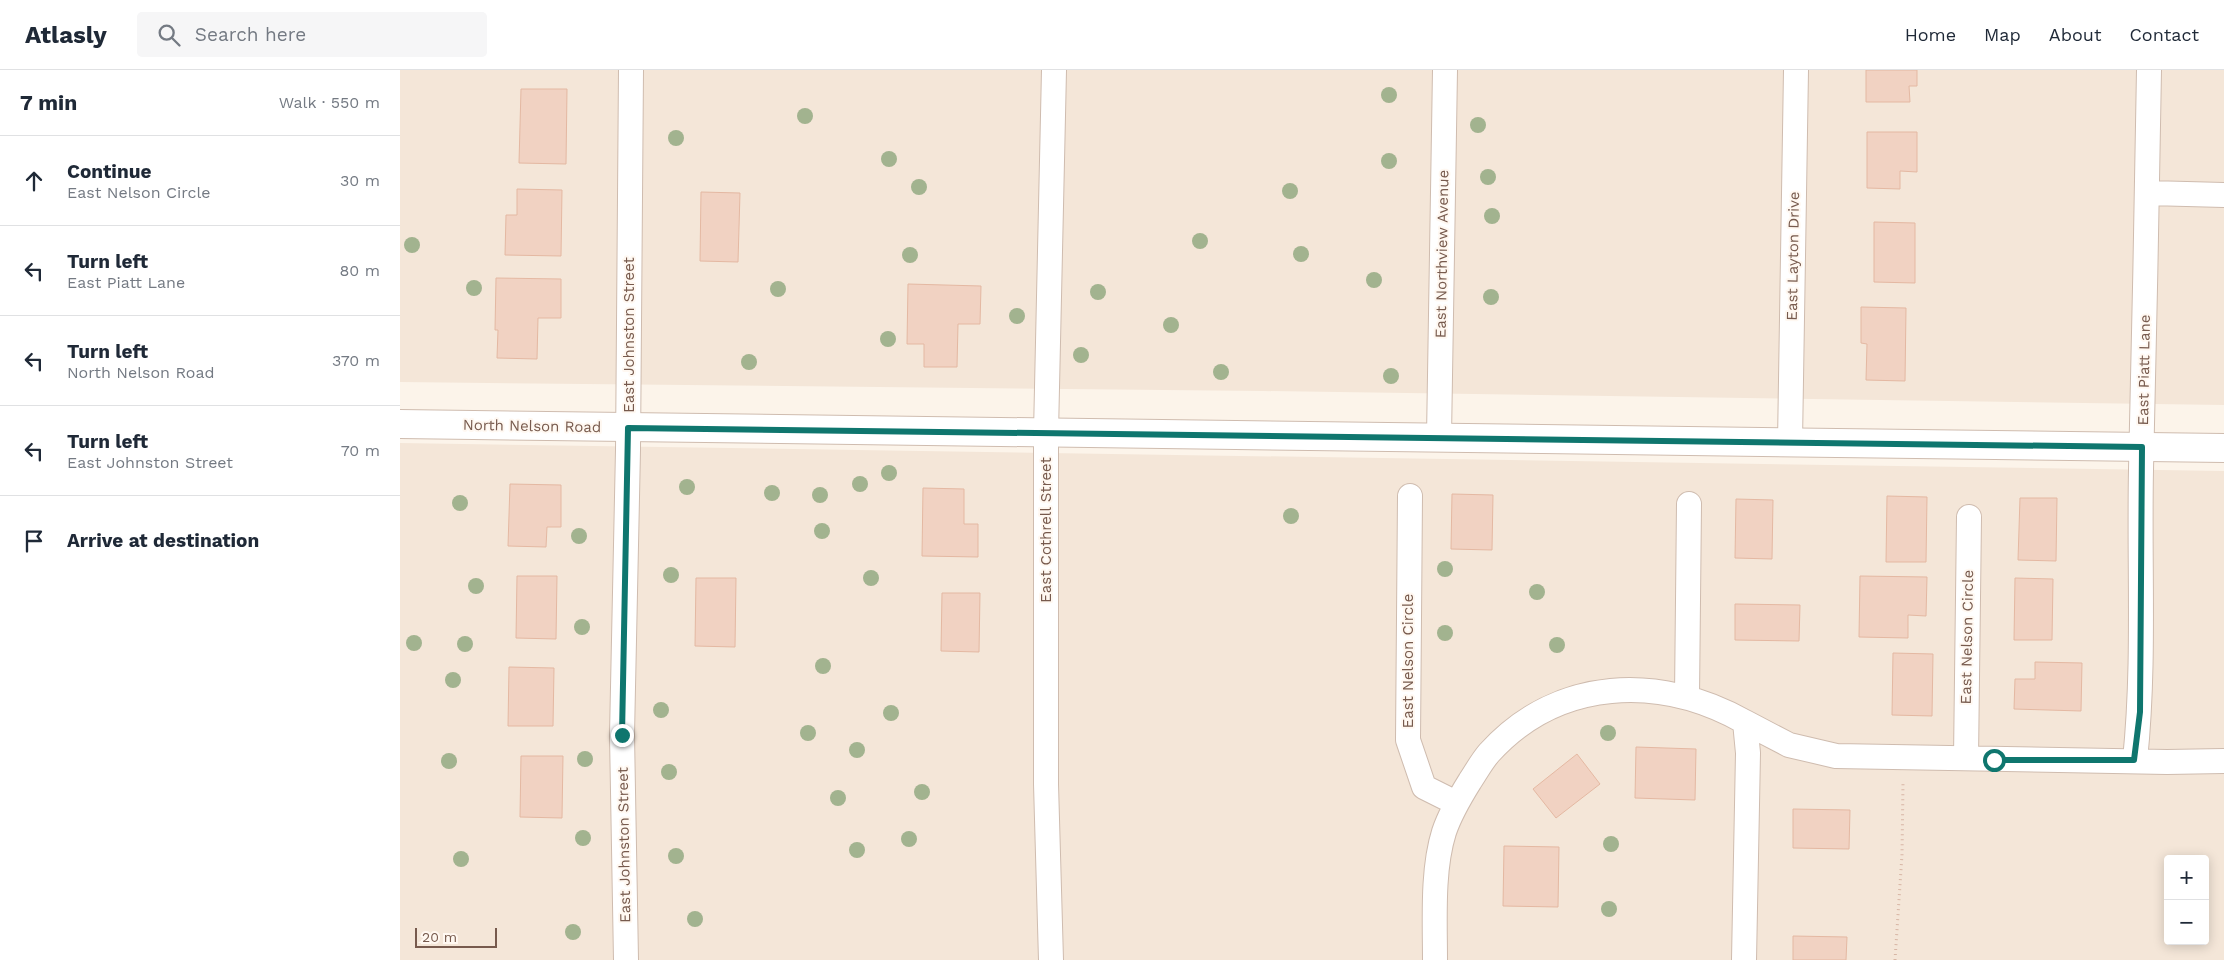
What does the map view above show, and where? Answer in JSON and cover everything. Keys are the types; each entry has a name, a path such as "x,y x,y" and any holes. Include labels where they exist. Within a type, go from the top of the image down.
{"street":[{"name":"East Johnston Street","path":"626,960 622,735 628,428 631,70"},
{"name":"East Cothrell Street","path":"1051,960 1046,784 1046,433 1054,70"},
{"name":"East Northview Avenue","path":"1439,438 1445,70"},
{"name":"East Layton Drive","path":"1790,442 1796,70"},
{"name":"East Piatt Lane","path":"2134,760 2140,712 2142,447 2149,193 2149,70"},
{"path":"2149,193 2224,195"},
{"name":"North Nelson Road","path":"400,424 2224,448"},
{"name":"East Nelson Circle","path":"1410,496 1408,740 1424,787 1456,803"},
{"path":"1687,697 1689,504"},
{"name":"East Nelson Circle","path":"1966,758 1969,517"},
{"path":"1435,960 1438,862 1444,832 1456,803 1488,754 1530,717 1559,703 1604,691 1650,690 1687,697 1721,708 1788,746 1836,756 1903,759 2224,761"},
{"path":"1744,960 1748,753 1745,722"}],"path":[{"path":"1895,960 1902,854 1903,759"}],"shaded area":[{"path":"400,70 2224,70 2224,405 1263,391 400,382"},
{"path":"400,443 2224,471 2224,960 400,960"}],"building":[{"path":"1866,70 1917,70 1917,86 1909,86 1910,102 1866,102"},
{"path":"521,89 567,89 566,164 519,163"},
{"path":"1867,132 1917,132 1917,172 1900,171 1900,189 1867,188"},
{"path":"517,189 562,190 561,256 505,255 506,215 517,215"},
{"path":"701,192 740,193 738,262 700,261"},
{"path":"1874,222 1915,223 1915,283 1874,282"},
{"path":"496,278 561,279 561,318 538,318 537,359 497,358 498,330 495,330"},
{"path":"908,284 981,286 980,324 958,324 957,367 924,367 924,344 907,344"},
{"path":"1861,307 1906,308 1905,381 1866,380 1867,344 1861,343"},
{"path":"510,484 561,485 561,527 547,527 546,547 508,546"},
{"path":"923,488 964,489 964,524 978,524 978,557 922,556"},
{"path":"1452,494 1493,495 1492,550 1451,549"},
{"path":"1887,496 1927,497 1926,562 1886,562"},
{"path":"2020,498 2057,498 2056,561 2018,560"},
{"path":"1736,499 1773,500 1772,559 1735,558"},
{"path":"517,576 557,576 556,639 516,638"},
{"path":"1860,576 1927,577 1926,616 1908,615 1908,638 1859,637"},
{"path":"696,578 736,578 735,647 695,646"},
{"path":"2015,578 2053,579 2052,640 2014,640"},
{"path":"942,593 980,593 979,652 941,651"},
{"path":"1735,604 1800,605 1799,641 1735,640"},
{"path":"1893,653 1933,654 1932,716 1892,715"},
{"path":"2035,662 2082,663 2081,711 2014,709 2015,679 2035,679"},
{"path":"509,667 554,668 553,726 508,726"},
{"path":"1636,747 1696,749 1695,800 1635,798"},
{"path":"1577,754 1600,784 1556,818 1533,789"},
{"path":"521,756 563,756 562,818 520,817"},
{"path":"1793,809 1850,810 1849,849 1793,848"},
{"path":"1504,846 1559,847 1558,907 1503,906"},
{"path":"1793,936 1847,937 1846,960 1793,960"}],"route":[{"path":"622,735 628,428 2142,447 2140,712 2134,760 1994,760"}]}
